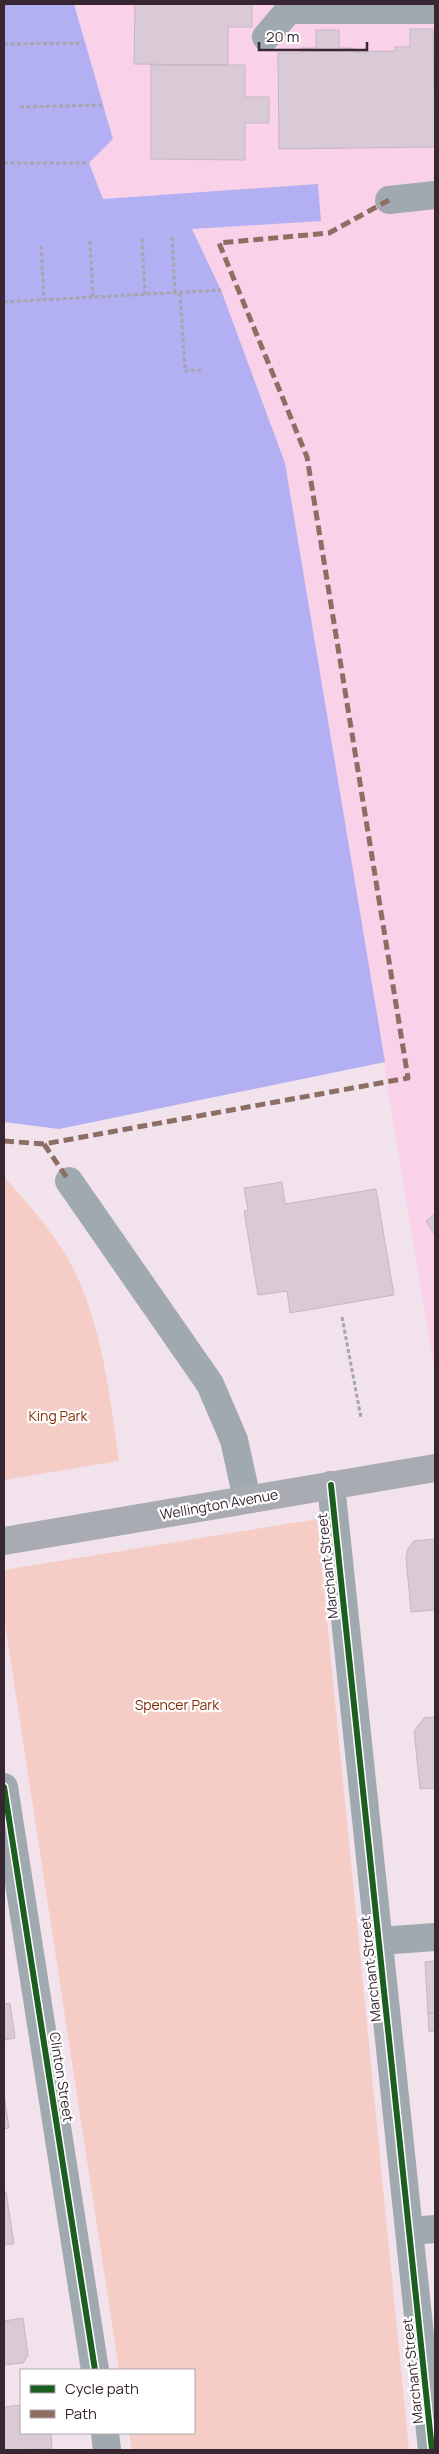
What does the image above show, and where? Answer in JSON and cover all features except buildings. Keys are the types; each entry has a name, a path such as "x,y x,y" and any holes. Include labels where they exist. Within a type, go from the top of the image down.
{"main road":[{"name":"Wellington Avenue","path":"4,1541 435,1468"}],"street":[{"path":"266,37 289,10 435,10"},
{"path":"389,200 435,195"},
{"path":"69,1181 210,1384 234,1440 247,1499"},
{"name":"Marchant Street","path":"331,1485 379,1941 423,2230 432,2450"},
{"name":"Clinton Street","path":"4,1787 95,2369"},
{"path":"379,1941 435,1937"},
{"path":"105,2434 108,2450"}],"path":[{"path":"4,44 83,43"},
{"path":"20,106 103,105"},
{"path":"4,163 89,163"},
{"path":"172,237 184,371 201,370"},
{"path":"142,239 145,294"},
{"path":"90,241 93,298"},
{"path":"41,246 44,300"},
{"path":"4,302 221,290"},
{"path":"342,1318 361,1418"}],"shaded area":[{"path":"74,4 435,4 435,1374 285,463 221,290 192,228 321,221 318,185 103,199 89,163 113,139"}],"green space":[{"name":"King Park","path":"4,1177 52,1234 68,1259 85,1294 104,1365 119,1461 4,1480"},
{"name":"Spencer Park","path":"317,1519 409,2450 132,2450 129,2434 195,2434 195,2369 119,2369 4,1617 4,1570"}],"water":[{"path":"4,4 74,4 113,139 89,163 103,199 318,184 321,221 192,229 221,290 285,463 385,1062 59,1129 4,1122"}],"marked path":[{"path":"4,1141 44,1144 408,1078 307,457 219,243 329,233 389,200"},
{"path":"44,1144 69,1181"}],"cycle path":[{"path":"331,1485 432,2450"},
{"path":"4,1787 95,2369"}]}
